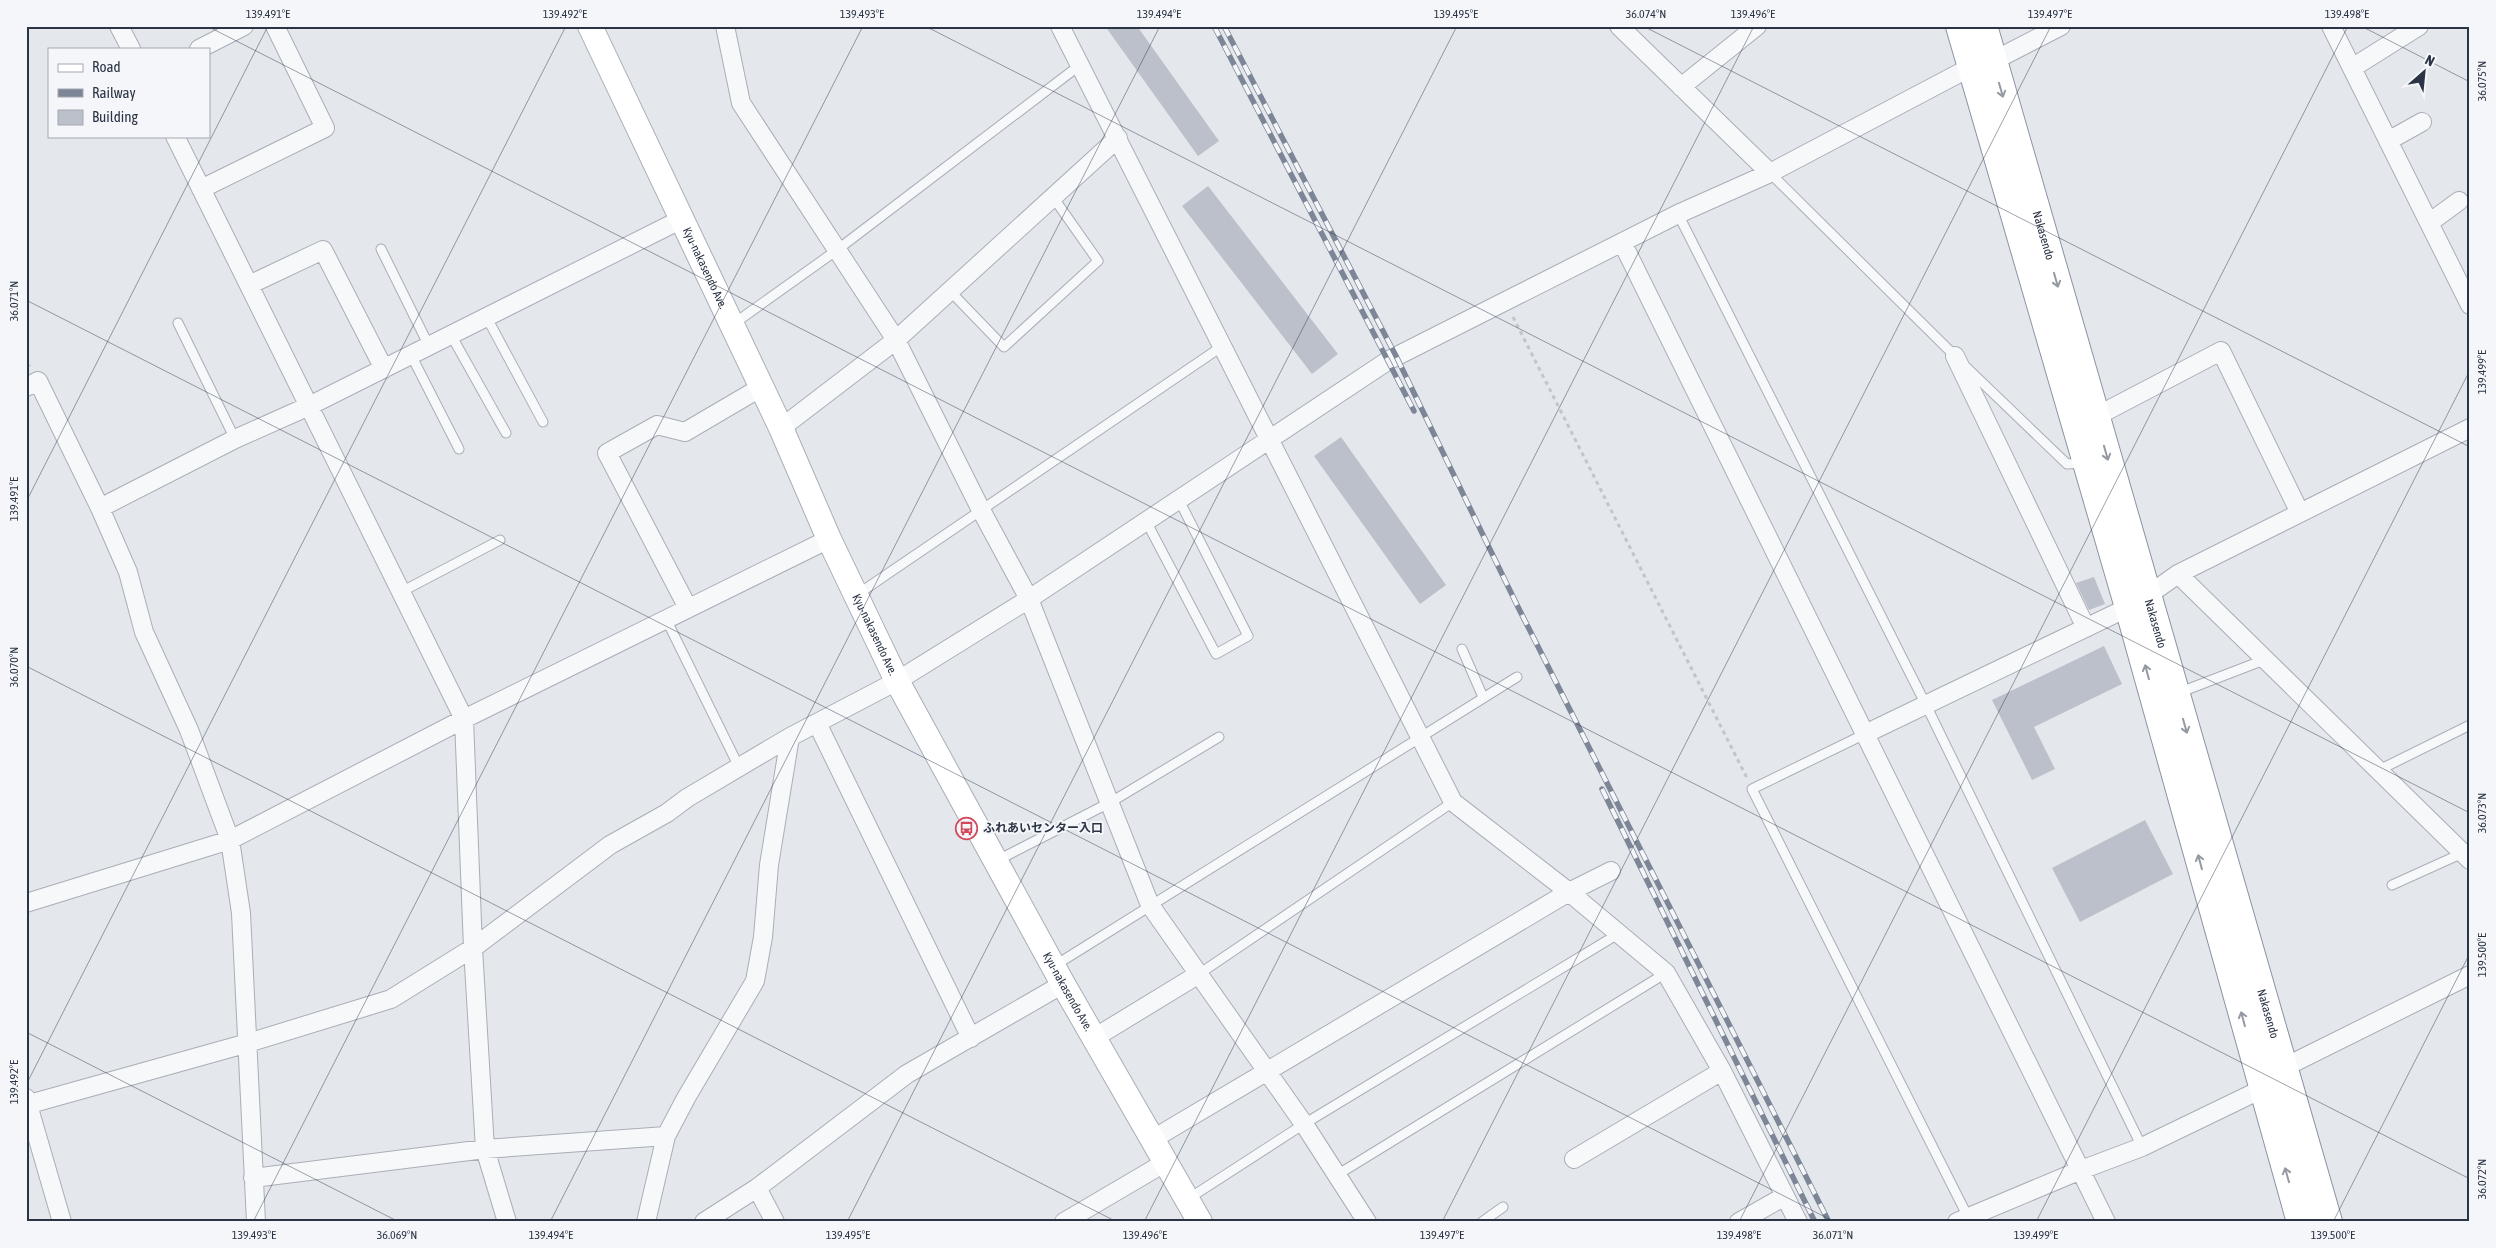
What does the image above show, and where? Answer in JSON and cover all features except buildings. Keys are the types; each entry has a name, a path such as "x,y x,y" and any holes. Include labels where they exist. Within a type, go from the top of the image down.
{"highway":[{"name":"Nakasendo","path":"1960,26 1982,64 2096,417 2138,601 2262,1089 2301,1222"},
{"name":"Nakasendo","path":"1982,26 1982,64 2086,463 2138,601 2176,694 2328,1222"}],"main road":[{"name":"Kyu-nakasendo Ave.","path":"590,26 760,388 781,428 829,539 897,681 1058,975 1200,1222"}],"street":[{"path":"119,26 130,48"},
{"path":"201,48 244,26"},
{"path":"201,189 325,128 275,26"},
{"path":"725,26 741,103 896,340 981,510 1029,598 1150,905 1304,1124 1367,1222"},
{"path":"1060,26 1453,802 1569,892 1666,973 1722,1071 1798,1222"},
{"path":"1618,26 1770,173"},
{"path":"1681,86 1757,26"},
{"path":"62,1222 27,1102 248,1043 391,999 473,948 610,845 667,813 790,737 897,681 1179,500 1388,360 1678,214 1770,173 1982,64 2061,26"},
{"path":"2331,26 2470,306"},
{"path":"2352,68 2419,26"},
{"path":"2388,141 2422,122"},
{"path":"176,138 464,720 473,948 484,1149 507,1222"},
{"path":"781,428 896,340 1118,138"},
{"path":"2429,223 2459,200"},
{"path":"100,508 235,439 309,406 384,369 682,219"},
{"path":"1622,242 2106,1222"},
{"path":"249,285 323,250 384,369"},
{"path":"2096,417 2221,351 2300,513"},
{"path":"1955,356 2086,628"},
{"path":"26,387 38,382 100,508 128,572 144,632 188,730 230,840 241,913 256,1222"},
{"path":"688,608 607,453 657,425 685,432 760,388"},
{"path":"1865,734 2086,628 2138,601 2178,574 2470,428"},
{"path":"26,903 230,840 464,720 829,539"},
{"path":"2178,574 2377,771 2468,855"},
{"path":"817,723 971,1038"},
{"path":"646,1222 666,1136 755,981 763,937 768,865 790,737"},
{"path":"1153,1140 1569,892 1612,871"},
{"path":"1094,1038 1199,974"},
{"path":"704,1222 756,1188 907,1074 971,1038 1058,975"},
{"path":"2283,1068 2470,975"},
{"path":"1574,1159 1722,1071"},
{"path":"1962,1220 2080,1170 2142,1147 2262,1089"},
{"path":"254,1178 484,1149 666,1136"},
{"path":"1064,1222 1166,1162"},
{"path":"756,1188 775,1222"},
{"path":"1739,1222 1786,1196"}],"lane":[{"path":"732,325 836,250 1080,65"},
{"path":"1770,173 2067,464 2086,463"},
{"path":"950,290 1004,347 1098,261 1053,197"},
{"path":"1678,214 1926,705 2142,1147"},
{"path":"381,249 429,346"},
{"path":"486,318 543,422"},
{"path":"178,323 235,439"},
{"path":"452,335 506,433"},
{"path":"856,595 1221,347"},
{"path":"411,355 459,449"},
{"path":"1146,521 1216,654 1248,636 1179,500"},
{"path":"401,592 500,540"},
{"path":"666,619 740,767"},
{"path":"1462,649 1483,697"},
{"path":"2176,694 2264,660"},
{"path":"1058,975 1150,905 1517,677"},
{"path":"2377,771 2470,725"},
{"path":"1865,734 1752,789 1962,1220"},
{"path":"996,862 1111,802 1219,737"},
{"path":"1199,974 1453,802"},
{"path":"2392,885 2468,855"},
{"path":"1188,1200 1304,1124 1618,934"},
{"path":"1337,1175 1666,973"},
{"path":"1482,1222 1503,1207"}],"path":[{"path":"1505,301 1752,789"}],"railway":[{"path":"1214,26 1414,411"},
{"path":"1224,26 1396,356 1518,607 1829,1222"},
{"path":"1602,789 1815,1222"}],"place":[{"name":"ふれあいセンター入口","path":"967,828"}]}
